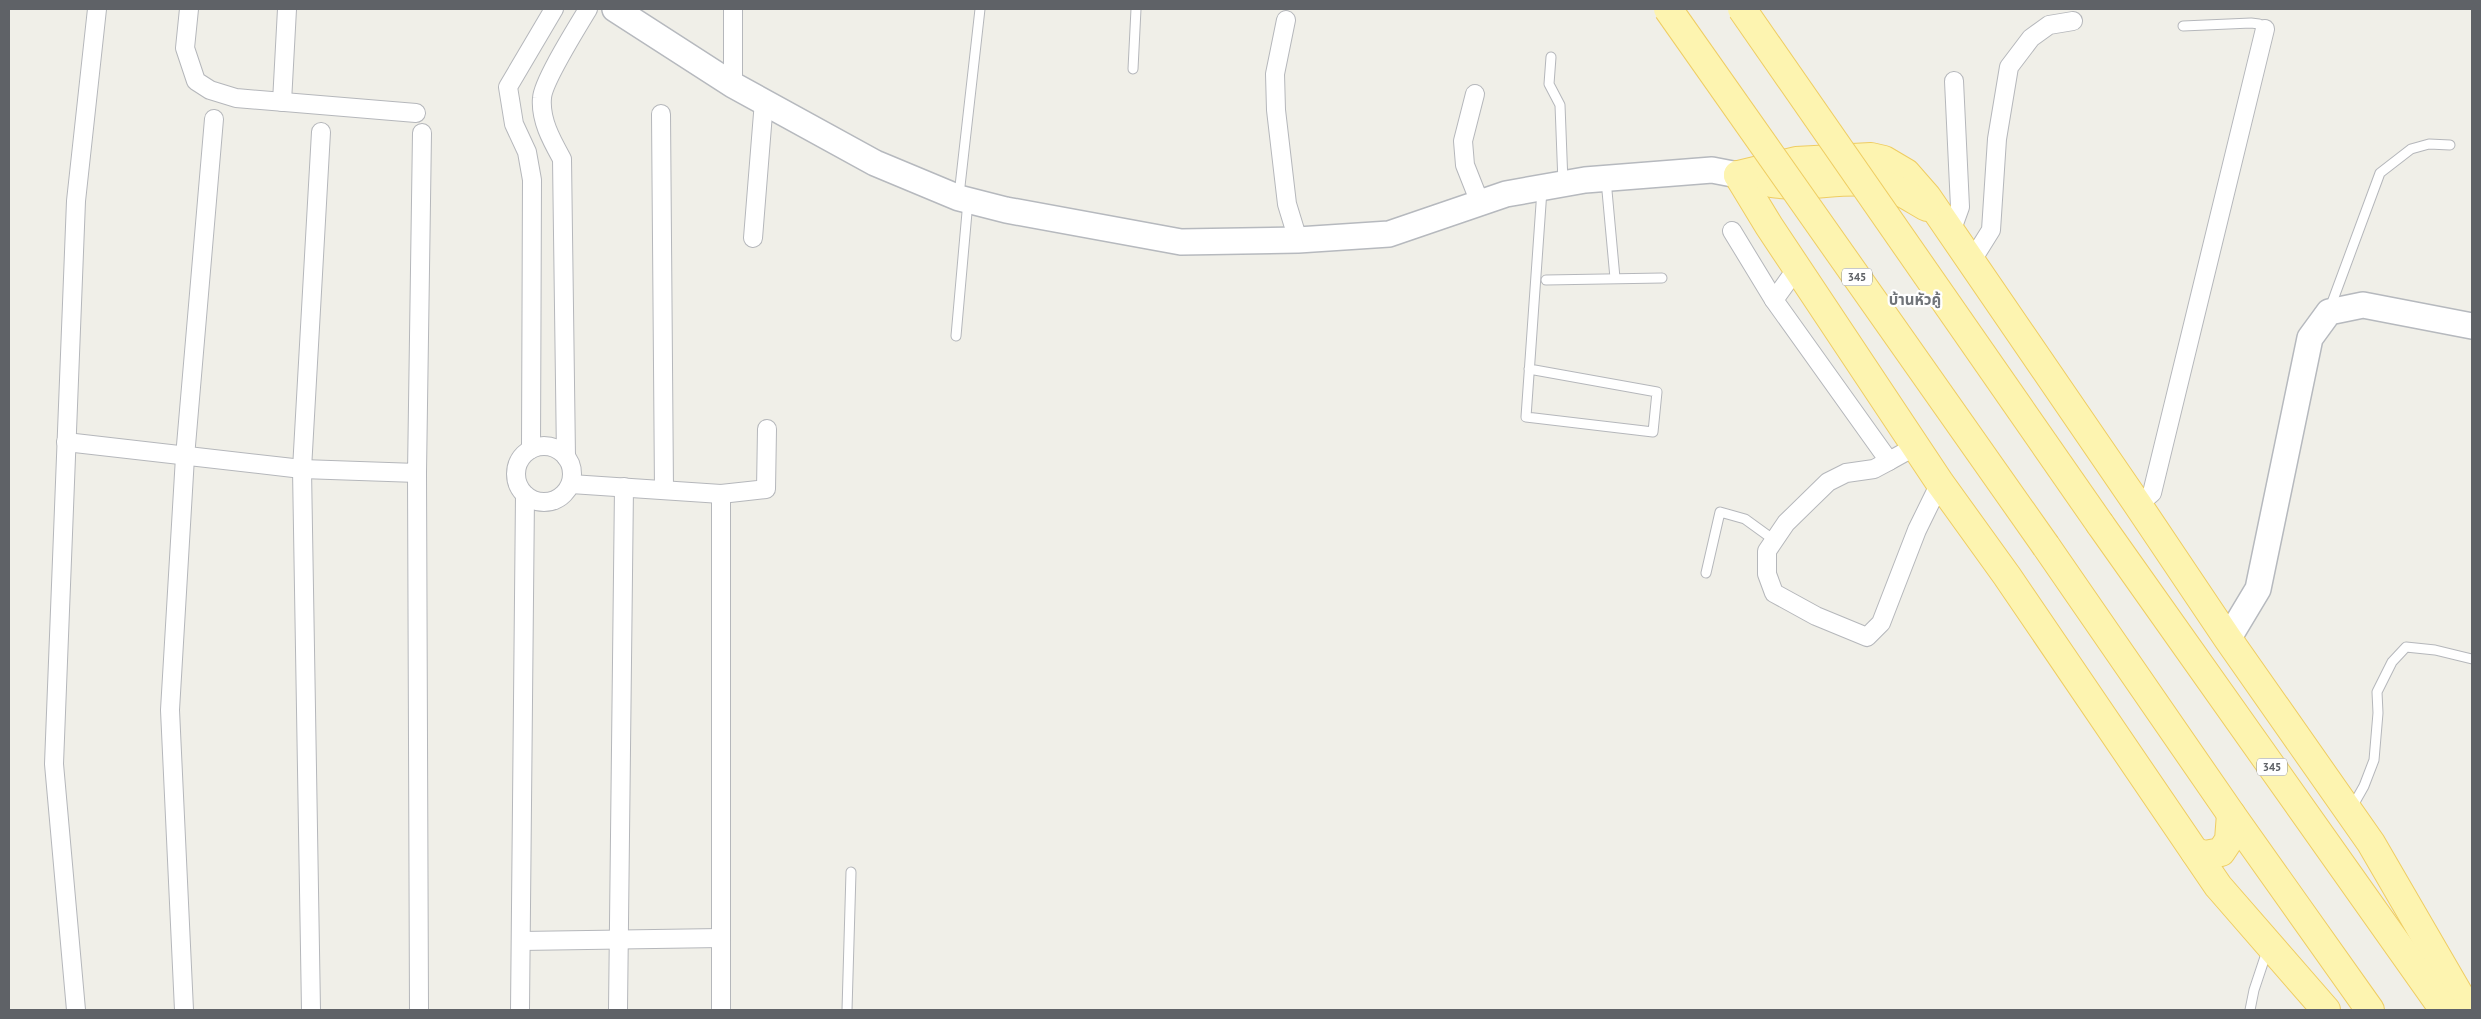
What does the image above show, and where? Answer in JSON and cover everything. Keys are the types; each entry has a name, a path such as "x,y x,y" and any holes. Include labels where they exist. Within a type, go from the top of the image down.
{"main road":[{"name":"345","path":"1668,9 2370,1010"},
{"name":"345","path":"1742,9 2100,524 2444,1010"},
{"path":"1738,174 1790,186 1871,182 1893,188 1944,222 2228,640 2371,843 2468,1010"},
{"path":"1738,174 1797,268 1940,483 2007,576 2218,886 2314,1001"},
{"path":"2310,821 2324,821 2333,818 2344,804"},
{"path":"2195,852 2204,855 2221,852 2229,840 2231,814"}],"street":[{"path":"76,1010 54,764 76,201 97,9"},
{"path":"189,9 186,48 196,81 210,90 236,98 416,113"},
{"path":"282,102 287,9"},
{"path":"531,449 532,180 527,152 514,124 508,86 554,9"},
{"path":"566,457 562,160 547,132 541,97 588,9"},
{"path":"615,9 733,85 875,163 963,199 1006,210 1180,242 1298,240 1389,234 1506,194 1552,186 1606,178 1712,170 1738,174"},
{"path":"733,9 733,85"},
{"path":"1286,20 1275,74 1276,110 1287,204 1298,240"},
{"path":"1971,262 1991,230 1997,139 2009,67 2030,38 2048,25 2073,21"},
{"path":"2138,505 2152,492 2265,29"},
{"path":"1944,222 1960,207 1954,81"},
{"path":"1475,94 1463,142 1465,165 1480,203"},
{"path":"753,238 764,101"},
{"path":"661,114 664,490"},
{"path":"184,1010 170,710 185,457 214,120"},
{"path":"311,1010 302,469 321,132"},
{"path":"419,1010 417,473 422,133"},
{"path":"1732,231 1774,300 1890,461"},
{"path":"1774,300 1797,268"},
{"path":"2228,640 2258,589 2310,338 2329,312 2363,305 2472,326"},
{"path":"570,484 721,494 766,489 766,429"},
{"path":"66,442 302,469 417,473"},
{"path":"540,446 558,450 571,465 570,484 566,492 550,502 541,502 525,495 520,488 516,470 524,454 531,449 540,446"},
{"path":"1916,446 1874,469 1846,473 1828,482 1786,523 1767,550 1766,574 1774,593 1816,616 1867,637 1874,632 1881,622 1917,530 1940,483"},
{"path":"618,1010 624,487"},
{"path":"721,494 721,1010"},
{"path":"520,1010 525,495"},
{"path":"521,941 721,938"}],"lane":[{"path":"956,336 963,199 980,9"},
{"path":"1132,70 1136,9"},
{"path":"2183,26 2251,22 2259,24 2265,29"},
{"path":"1529,369 1657,392 1653,432 1526,417 1529,369 1552,186 1560,105 1549,84 1551,57"},
{"path":"2329,312 2380,172 2411,149 2429,144 2450,145"},
{"path":"1606,178 1615,278"},
{"path":"1546,280 1662,278"},
{"path":"1706,573 1720,512 1746,519 1774,540"},
{"path":"2344,804 2364,786 2374,760 2378,713 2377,692 2399,653 2406,647 2435,650 2472,659"},
{"path":"847,1010 851,872"},
{"path":"2250,1010 2254,990 2269,945"}],"district":[{"name":"บ้านหัวคู้","path":"1915,299"}]}
